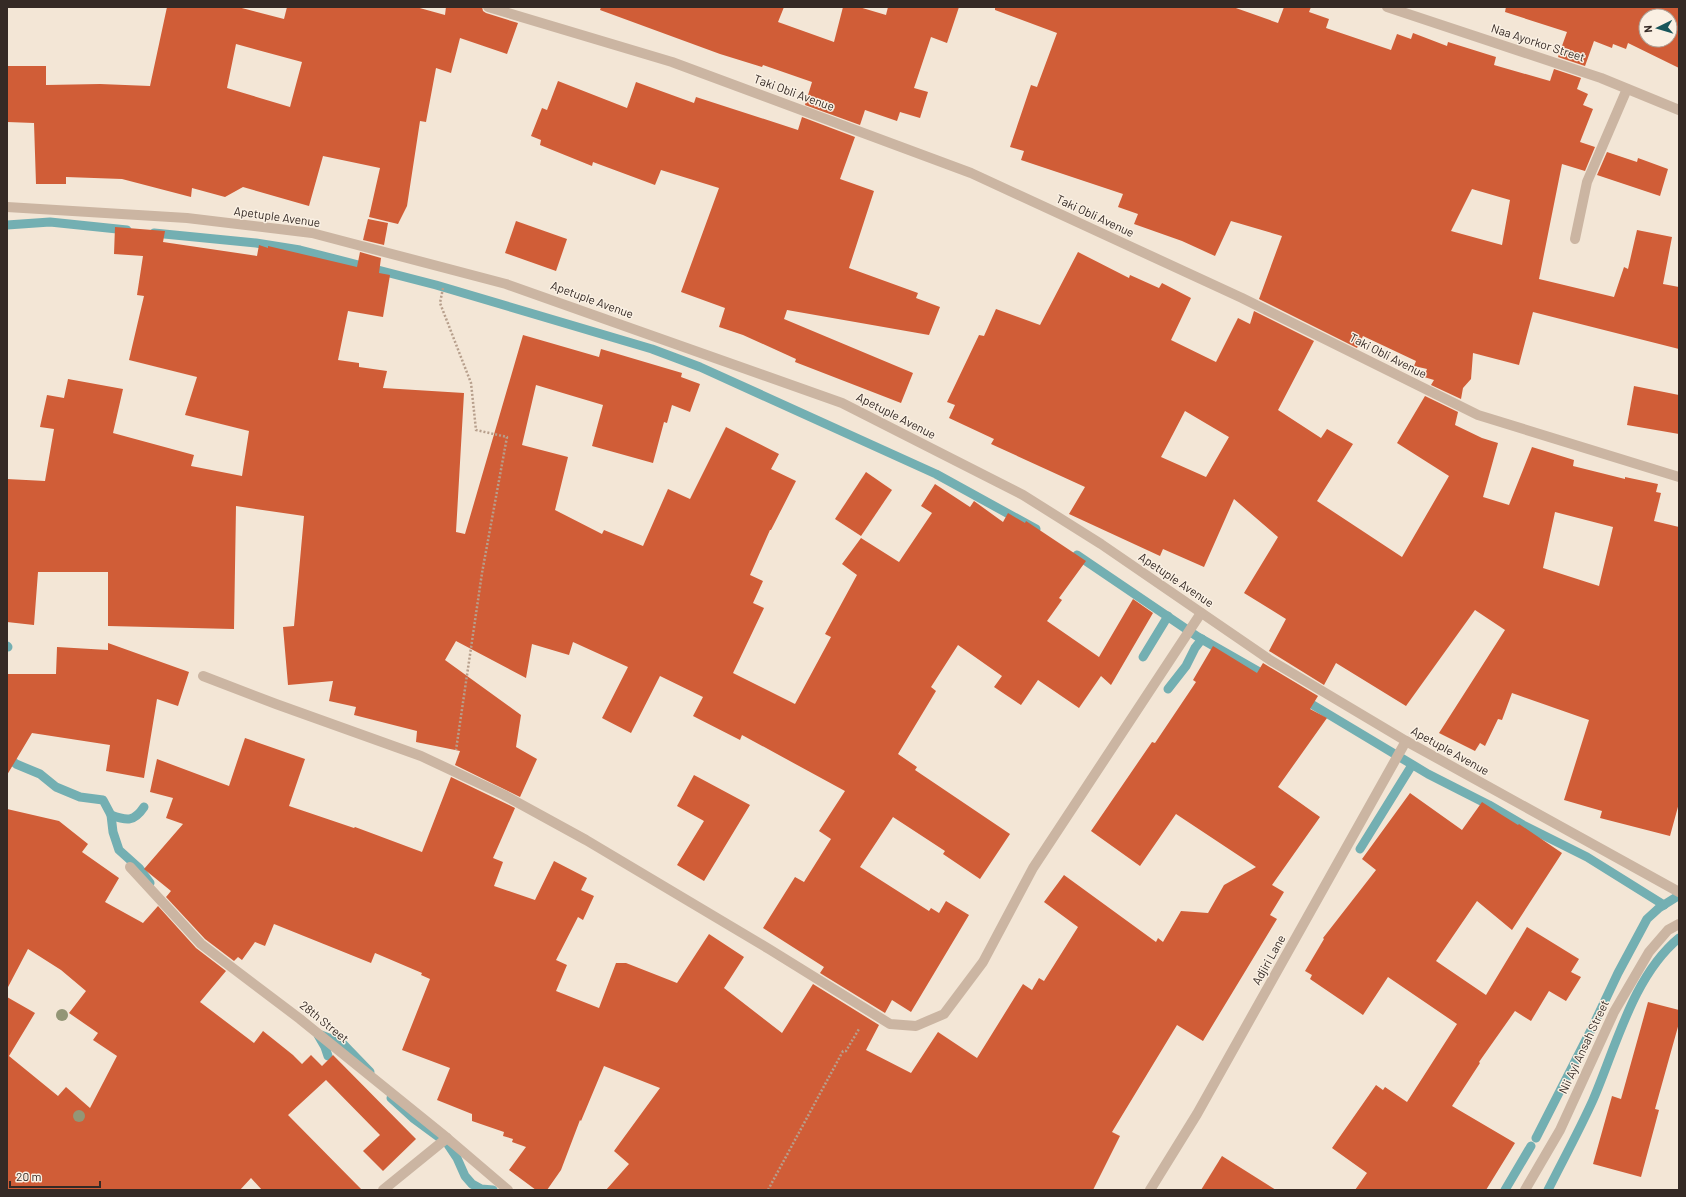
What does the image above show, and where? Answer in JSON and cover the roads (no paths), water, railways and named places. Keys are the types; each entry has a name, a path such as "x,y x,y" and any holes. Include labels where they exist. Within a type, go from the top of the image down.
{"street":[{"name":"Taki Obli Avenue","path":"488,7 672,62 970,173 1242,298 1478,416 1679,478"},
{"name":"Naa Ayorkor Street","path":"1387,7 1601,78 1679,110"},
{"path":"1575,239 1587,182 1627,89"},
{"name":"Apetuple Avenue","path":"7,207 187,218 312,233 506,284 842,403 1023,495 1101,544 1270,660 1406,741 1679,892"},
{"path":"203,676 421,756 504,795 586,840 769,949 890,1024 916,1026 944,1014 983,962 1033,868 1201,613"},
{"name":"Adjiri Lane","path":"1150,1190 1197,1114 1406,741"},
{"name":"28th Street","path":"130,867 201,944 300,1019 447,1138 508,1190"},
{"name":"Nii Ayi Ansah Street","path":"1524,1190 1560,1130 1614,1012 1649,952 1668,930 1679,924"},
{"path":"383,1190 447,1138"}],"waterway":[{"path":"7,225 50,222 127,230"},
{"path":"154,233 256,243 300,250 436,285 652,349 700,367 936,474 1036,529"},
{"path":"1077,555 1198,637 1268,677"},
{"path":"1143,657 1168,616"},
{"path":"1168,689 1186,666 1195,648 1202,639"},
{"path":"1303,699 1428,774 1489,805 1523,825 1587,857 1664,905"},
{"path":"7,756 16,764 40,774 56,787 80,797 103,800 111,815 113,832 119,850 139,868 150,883"},
{"path":"1360,849 1412,765"},
{"path":"111,815 130,819 137,815 144,807"},
{"path":"1536,1138 1618,973 1647,919 1659,908 1678,896"},
{"path":"1548,1190 1593,1100 1627,1013 1649,972 1663,954 1679,938"},
{"path":"318,1035 328,1056"},
{"path":"321,1035 342,1043 370,1072"},
{"path":"391,1098 413,1118 447,1143 457,1158 465,1176 472,1184 481,1189 493,1190"},
{"path":"1505,1190 1531,1146"}]}
